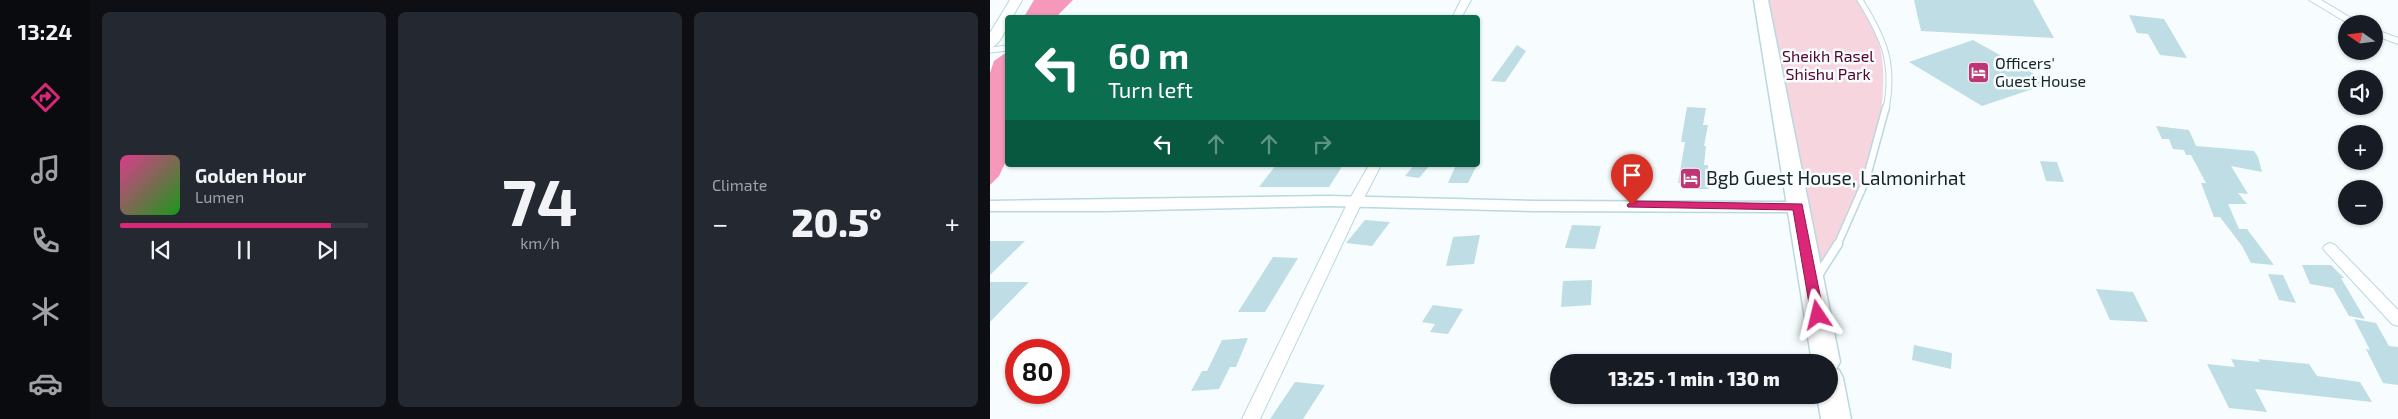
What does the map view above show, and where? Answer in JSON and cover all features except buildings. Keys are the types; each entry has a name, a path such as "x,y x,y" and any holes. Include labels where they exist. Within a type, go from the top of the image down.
{"highway":[{"path":"1761,0 1825,354"},
{"path":"1833,404 1836,419"}],"main road":[{"path":"1007,15 1016,0"},
{"path":"990,44 1005,19"}],"street":[{"path":"1458,15 1466,0"},
{"path":"2314,0 2340,15"},
{"path":"2383,35 2398,41"},
{"path":"1251,419 1355,202 1374,167"},
{"path":"990,206 1355,202 1534,206 1798,207"},
{"path":"2330,248 2398,320"}],"lane":[{"path":"1812,283 1830,261 1846,226 1878,149 1886,109 1890,74 1885,43 1860,0"},
{"path":"990,50 1005,48"}],"green space":[{"name":"Sheikh Rasel Shishu Park","path":"1761,0 1860,0 1872,24 1881,50 1883,68 1882,107 1868,171 1845,227 1812,283"}],"shaded area":[{"path":"1034,0 1073,0 1058,15 1025,15"},
{"path":"1005,53 1005,163 999,176 990,185 990,73 994,61"}],"place":[{"name":"Officers' Guest House","path":"1979,72"},
{"name":"Bgb Guest House, Lalmonirhat","path":"1690,178"}],"route":[{"path":"1632,205 1798,207 1818,315"}]}
